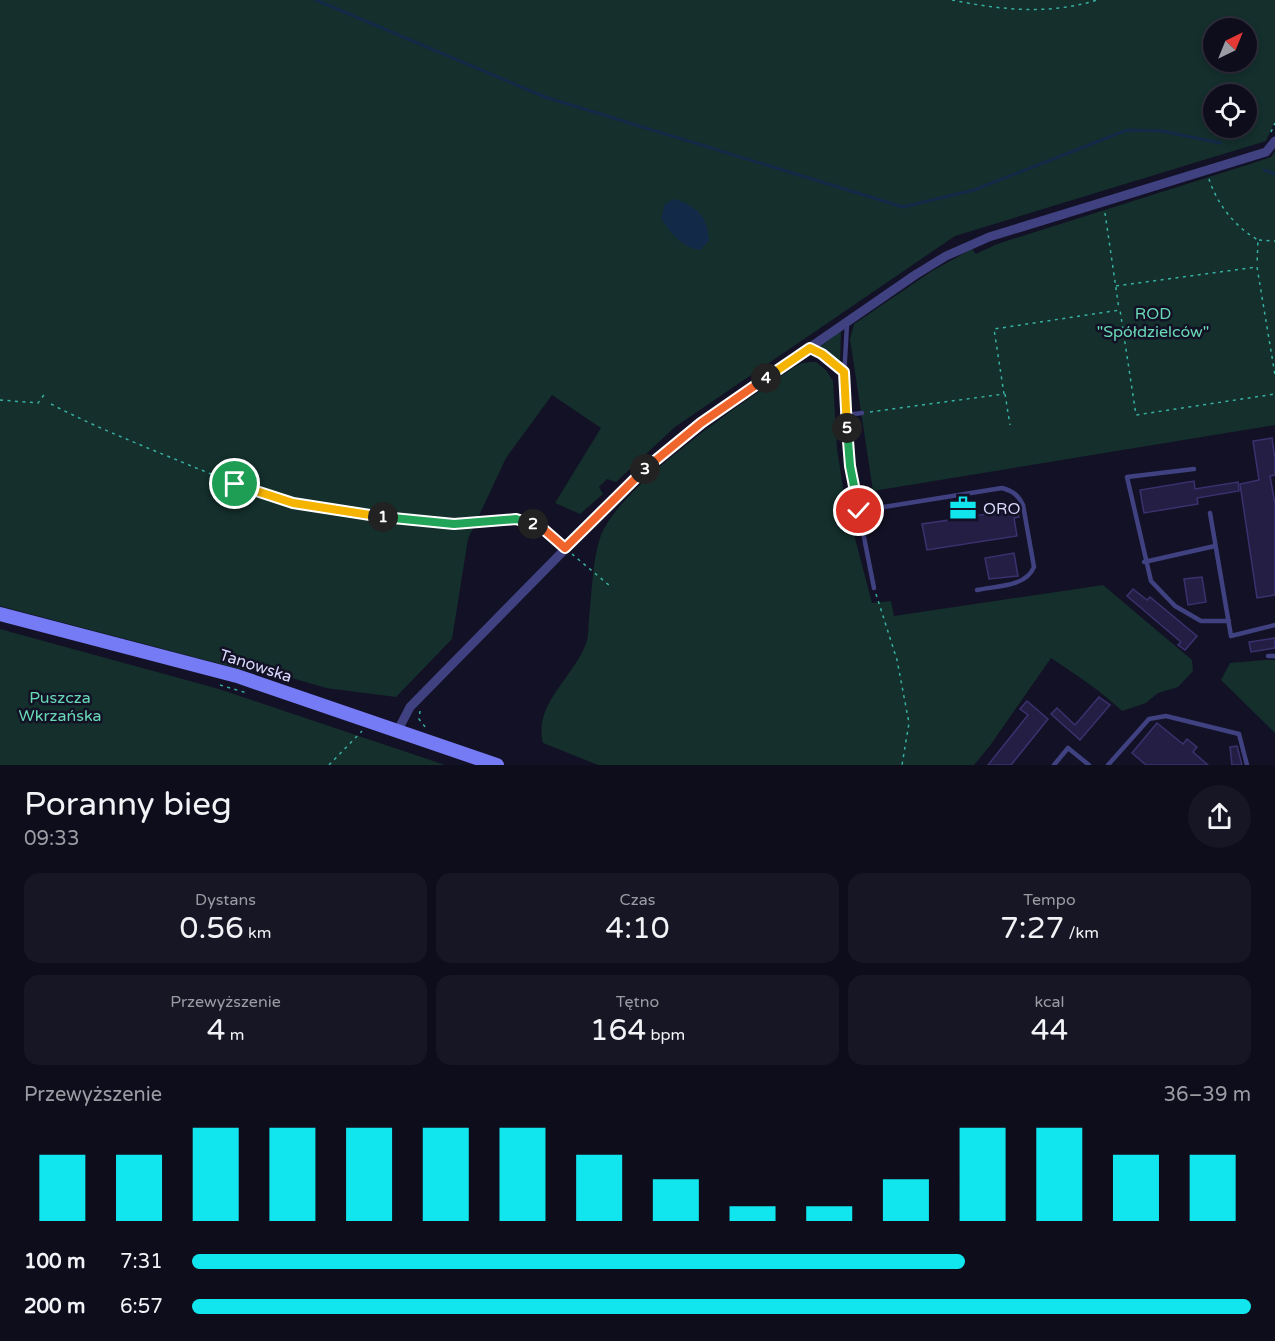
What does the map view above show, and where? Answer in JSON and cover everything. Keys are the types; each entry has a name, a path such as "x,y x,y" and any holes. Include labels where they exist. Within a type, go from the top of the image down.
{"main road":[{"name":"Tanowska","path":"0,614 237,676 367,726 398,730 497,765"}],"street":[{"path":"398,730 404,715 422,694 627,484 687,434 931,264 975,242 1266,152 1273,137"}],"lane":[{"path":"847,323 844,372 850,466 874,588"},
{"path":"810,348 822,354 844,372"},
{"path":"846,415 862,413"},
{"path":"1194,468 1127,477 1144,562 1150,581 1175,606 1201,621 1229,621"},
{"path":"859,511 1002,488 1011,490 1019,496 1023,505 1033,571 1019,582 977,590"},
{"path":"1210,513 1231,636 1275,626"},
{"path":"1144,562 1215,546"},
{"path":"1268,657 1275,656"},
{"path":"1108,765 1149,719 1166,716 1239,734 1247,765"},
{"path":"1054,765 1068,748 1089,765"}],"path":[{"path":"952,0 1009,9 1040,11 1079,6 1097,0"},
{"path":"1273,137 1275,123"},
{"path":"1208,178 1215,196 1243,232 1258,240 1275,241"},
{"path":"1104,210 1136,415 1275,394"},
{"path":"1258,240 1257,267 1275,375"},
{"path":"1116,286 1257,267"},
{"path":"1010,424 994,329 1120,310"},
{"path":"0,400 12,399 38,403 46,392"},
{"path":"862,413 1004,393"},
{"path":"51,404 101,431 235,484 293,503 359,515 454,524 516,519 541,527 610,586"},
{"path":"874,588 897,660 909,723 902,765"},
{"path":"220,685 250,694"},
{"path":"422,694 426,699 420,708 419,719 428,731 427,741"},
{"path":"357,728 367,726"},
{"path":"329,765 367,726"}],"green space":[{"path":"0,0 1275,0 1275,121 1266,141 955,236 675,427 616,482 607,479 599,487 603,494 580,514 555,503 601,428 552,395 506,458 468,539 452,639 396,697 326,688 254,667 251,672 0,606"},
{"name":"ROD \"Spółdzielców\"","path":"1275,151 1275,425 873,491 850,339 854,324 932,271 972,249 976,254 997,244 1271,157"},
{"path":"841,331 840,365 820,346"},
{"path":"816,362 826,370 833,381 837,449 845,500 872,603 891,601 894,616 1103,585 1192,660 1193,671 1178,687 1158,693 1146,703 1122,711 1096,689 1051,658 974,765 598,765 543,743 541,730 548,704 579,658 586,643 595,558 600,538 610,519 627,498 650,476 703,432 795,367 804,363"},
{"name":"Puszcza Wkrzańska","path":"0,629 219,689 445,765 0,765"},
{"path":"1275,660 1275,733 1221,680 1230,663"}],"water":[{"path":"674,199 695,209 704,219 709,241 700,250 682,243 661,218 665,204"}],"building":[{"path":"1272,438 1275,475 1270,476 1275,504 1275,595 1257,598 1240,484 1259,480 1253,441"},
{"path":"1194,481 1195,489 1238,482 1239,491 1197,498 1198,504 1144,513 1140,490"},
{"path":"970,500 973,516 1017,510 1019,517 1014,518 1017,536 927,550 922,524 956,519 954,502"},
{"path":"1014,553 1018,576 989,579 985,558"},
{"path":"1202,577 1206,602 1188,605 1184,579"},
{"path":"1133,589 1147,600 1150,597 1197,636 1185,650 1178,645 1181,642 1127,596"},
{"path":"1275,638 1275,648 1251,652 1249,642"},
{"path":"1099,697 1110,705 1080,740 1051,714 1057,708 1075,725"},
{"path":"1027,701 1048,719 1011,765 988,765 1028,715 1020,709"},
{"path":"1157,723 1183,744 1187,739 1197,747 1193,752 1208,765 1146,765 1132,753"},
{"path":"1237,746 1242,765 1232,765 1230,747"}],"waterway":[{"path":"316,0 545,97 903,207 974,190 1127,130 1162,131 1221,143"},
{"path":"1264,170 1275,174"}],"place":[{"name":"ORO","path":"963,508"}],"route":[{"path":"235,484 293,503 359,515 454,524 516,519 541,527 565,548 627,484 687,434 810,348 822,354 844,372 850,466 859,511"}]}
